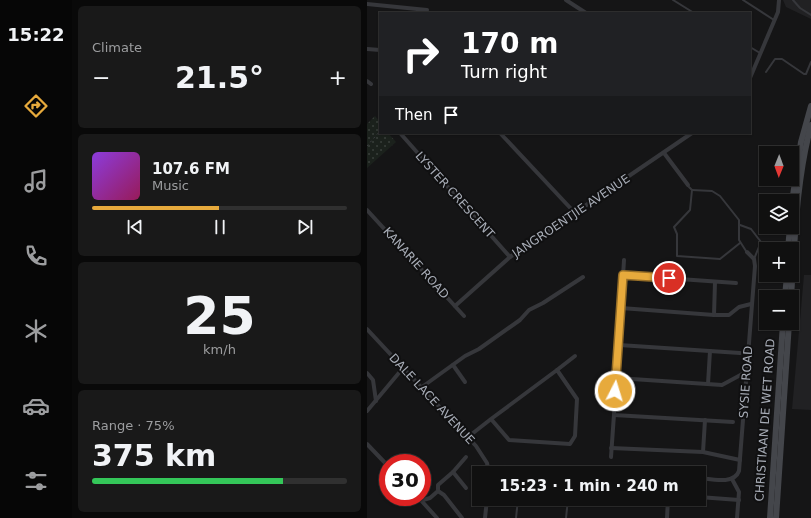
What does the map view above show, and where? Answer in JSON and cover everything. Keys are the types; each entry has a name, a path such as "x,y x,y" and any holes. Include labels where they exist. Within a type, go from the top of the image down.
{"main road":[{"path":"793,194 801,142 811,106"},
{"path":"792,290 799,187 811,125"},
{"name":"CHRISTIAAN DE WET ROAD","path":"770,518 783,330"},
{"name":"CHRISTIAAN DE WET ROAD","path":"776,518 789,330"}],"street":[{"path":"566,0 584,12"},
{"path":"751,76 774,20 779,0"},
{"path":"367,4 427,10"},
{"path":"401,12 402,8"},
{"path":"367,49 379,50"},
{"name":"LYSTER CRESCENT","path":"401,134 510,257"},
{"path":"502,134 575,214"},
{"name":"JANGROENTJIE AVENUE","path":"455,306 510,257 692,134"},
{"path":"664,153 688,185"},
{"name":"KANARIE ROAD","path":"367,210 464,316"},
{"path":"747,252 754,259"},
{"name":"SYSIE ROAD","path":"732,479 738,474 740,460 755,266 754,259"},
{"path":"615,391 624,260"},
{"path":"623,275 736,283"},
{"path":"422,387 520,320 529,310 543,303 583,277"},
{"path":"714,315 715,282"},
{"path":"621,308 729,315 739,307 751,304"},
{"name":"DALE LACE AVENUE","path":"367,329 468,437 483,456 487,466"},
{"path":"619,345 740,354"},
{"path":"708,384 710,351"},
{"path":"468,437 575,356"},
{"path":"453,365 465,382"},
{"path":"367,411 403,368"},
{"path":"491,419 509,440 563,444 571,442 575,436 577,399 557,370"},
{"path":"617,378 726,384 746,372"},
{"path":"367,373 373,380 376,400"},
{"path":"611,457 615,400"},
{"path":"614,415 733,422"},
{"path":"703,452 705,420"},
{"path":"367,444 379,457"},
{"path":"611,448 703,452 740,460"},
{"path":"462,518 439,491 438,485 453,472 465,457"},
{"path":"453,472 466,488"},
{"path":"706,478 732,479 739,491 737,518"},
{"path":"431,497 439,491"},
{"path":"706,498 739,500"},
{"path":"428,506 437,518"},
{"path":"485,518 486,506"},
{"path":"667,518 668,506"}],"lane":[{"path":"673,0 692,12"},
{"path":"743,0 774,20"},
{"path":"793,0 800,8 811,15"},
{"path":"751,48 760,53"},
{"path":"766,72 772,61 775,59 782,59 804,74 808,72 811,62"},
{"path":"688,185 692,190 690,210 674,227 677,234 677,256 720,259 741,244"},
{"path":"692,190 707,190 717,193 738,217 741,244 747,252"},
{"path":"740,225 751,229 761,242 754,259"},
{"path":"516,518 517,506"},
{"path":"567,518 568,506"}],"path":[{"path":"367,146 379,132"}],"shaded area":[{"path":"783,0 811,0 811,19 786,7"},
{"path":"375,116 379,121 379,134 389,134 396,142 367,168 367,124"},
{"path":"804,275 811,275 811,410 792,409"}],"route":[{"path":"615,391 623,275 669,278"}]}
